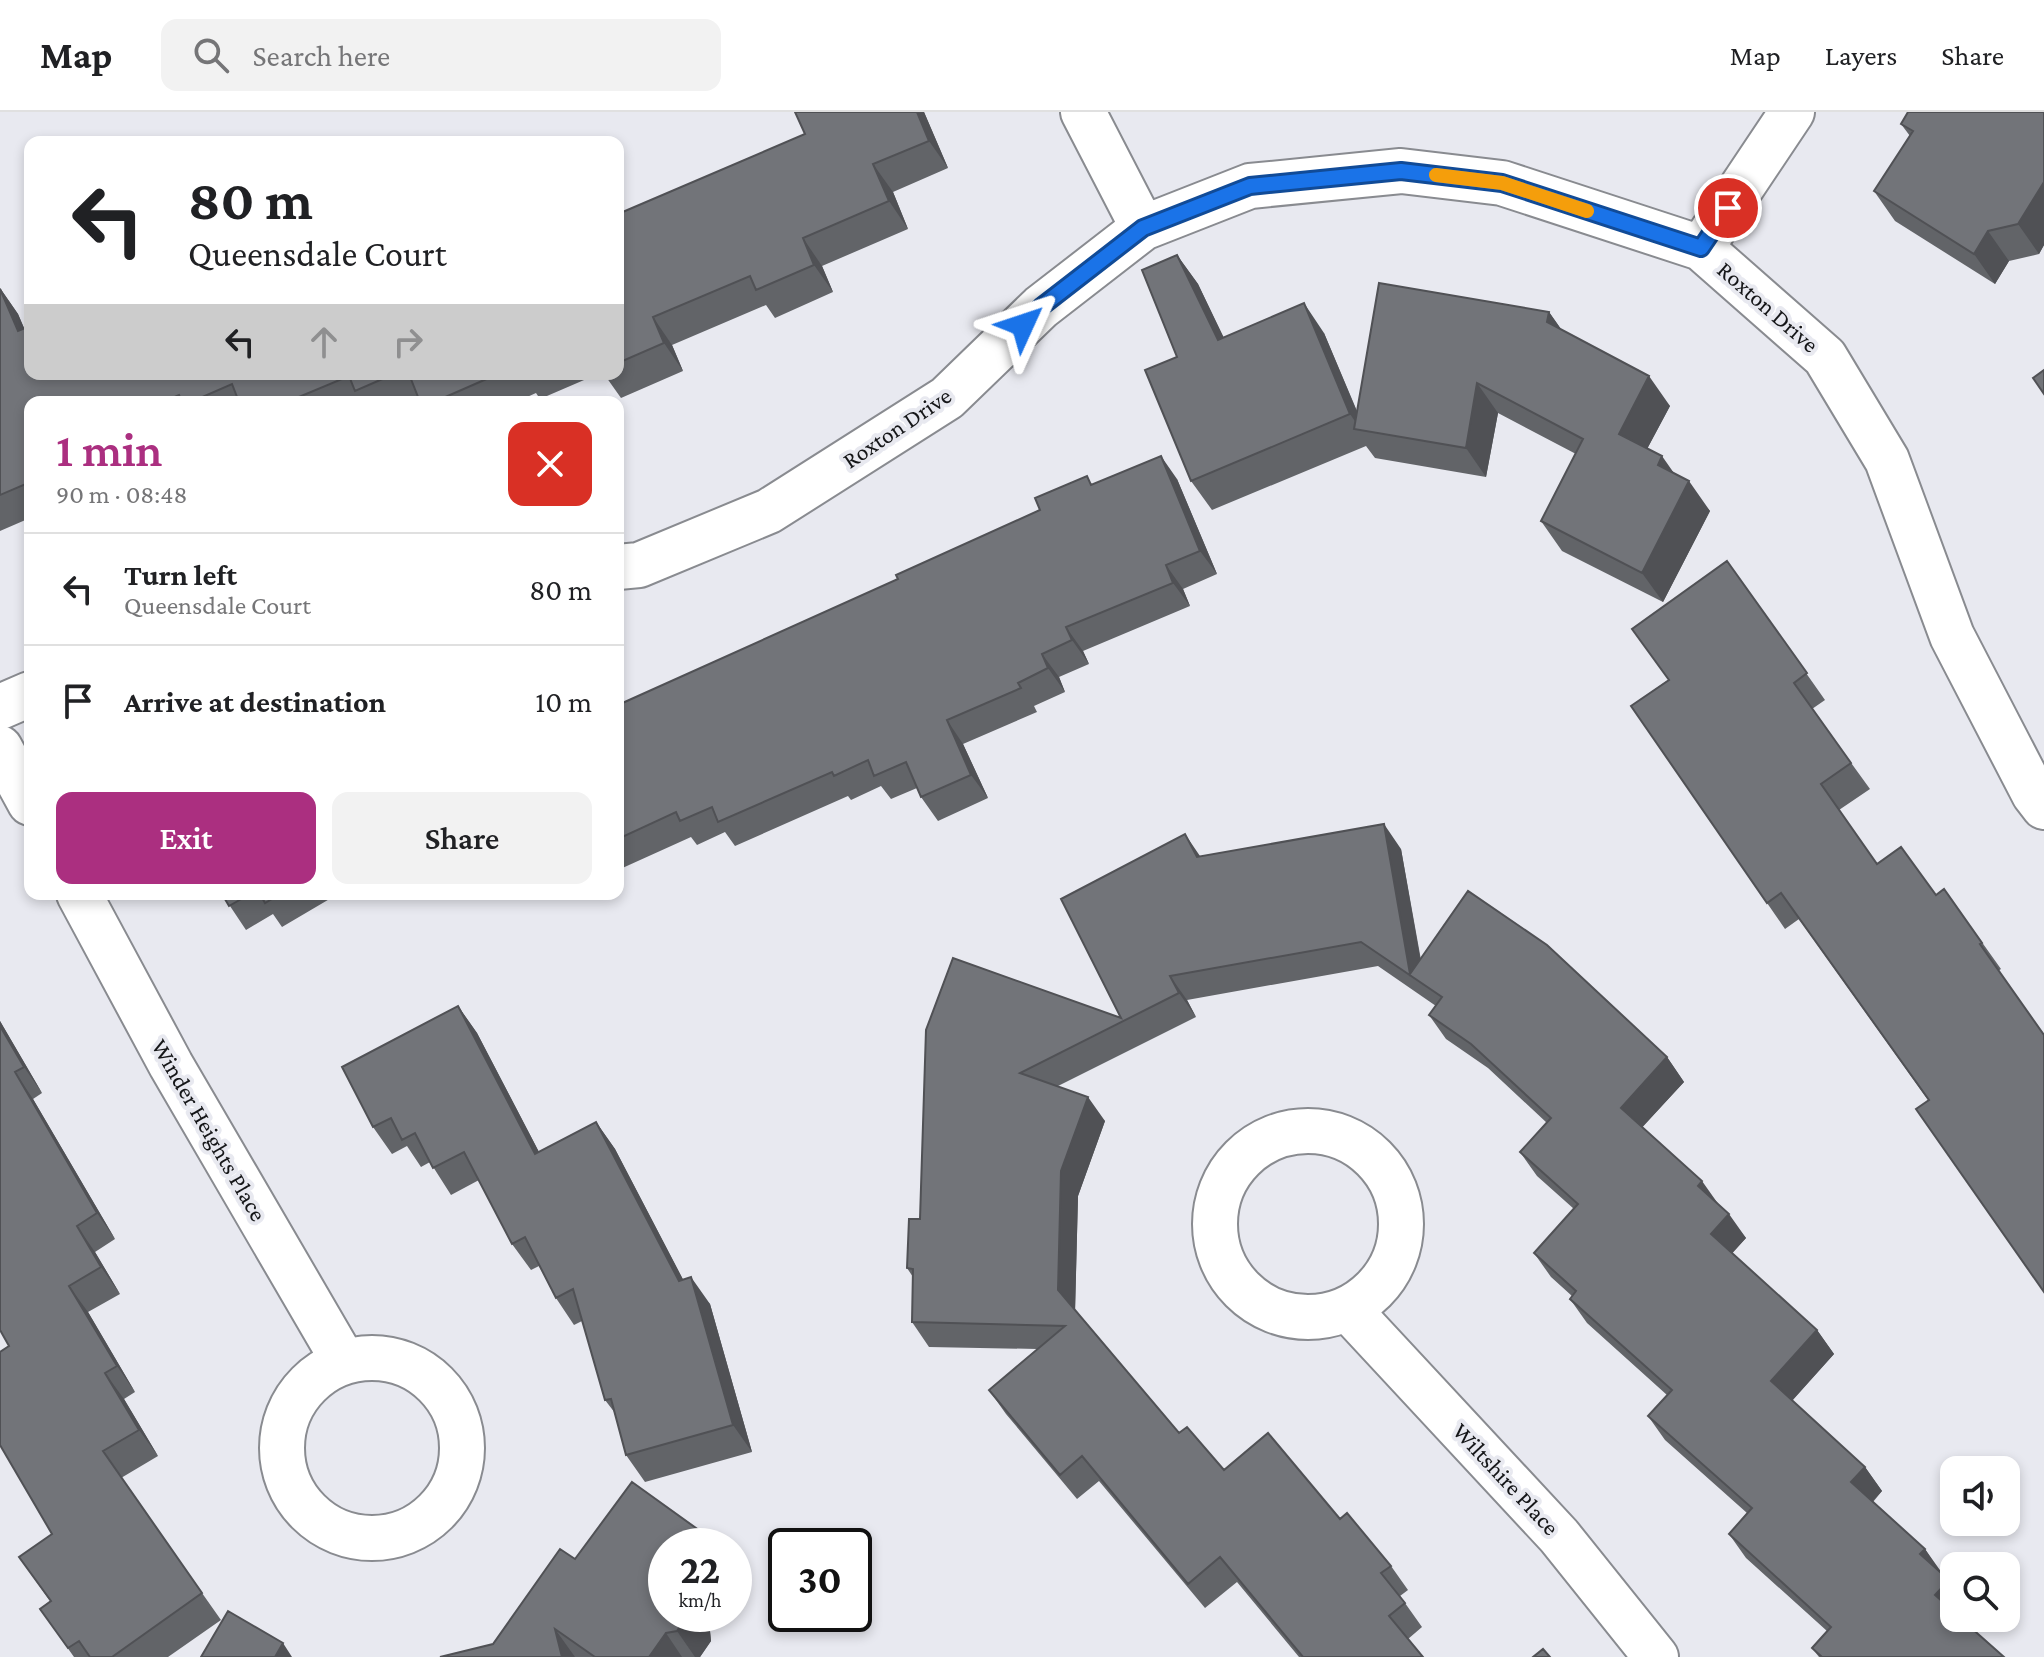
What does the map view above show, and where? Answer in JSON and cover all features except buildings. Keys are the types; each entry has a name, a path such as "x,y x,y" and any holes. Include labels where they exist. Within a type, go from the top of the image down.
{"street":[{"path":"1083,112 1143,228"},
{"path":"1701,248 1792,112"},
{"name":"Roxton Drive","path":"624,566 639,565 769,511 935,406 1041,307 1143,228 1250,186 1401,171 1502,183 1701,248 1825,357 1887,460 1952,636 2034,794 2044,807"},
{"path":"0,707 24,697"},
{"path":"0,748 24,792"},
{"name":"Winder Heights Place","path":"82,900 171,1065 344,1362"},
{"path":"1308,1129 1331,1132 1360,1145 1381,1164 1397,1192 1402,1213 1400,1246 1388,1274 1375,1291 1348,1309 1312,1318 1265,1307 1240,1289 1222,1261 1215,1233 1217,1200 1226,1178 1247,1153 1274,1136 1308,1129"},
{"name":"Wiltshire Place","path":"1348,1309 1559,1536 1656,1657"},
{"path":"372,1357 415,1368 440,1387 457,1415 463,1445 461,1468 449,1497 438,1510 413,1528 372,1538 348,1535 320,1522 299,1501 290,1485 282,1455 283,1429 296,1400 316,1377 344,1362 372,1357"}],"slow traffic":[{"path":"1436,175 1502,183 1587,211"}],"route":[{"path":"1023,325 1041,307 1143,228 1250,186 1401,171 1502,183 1701,248 1728,208"}]}
